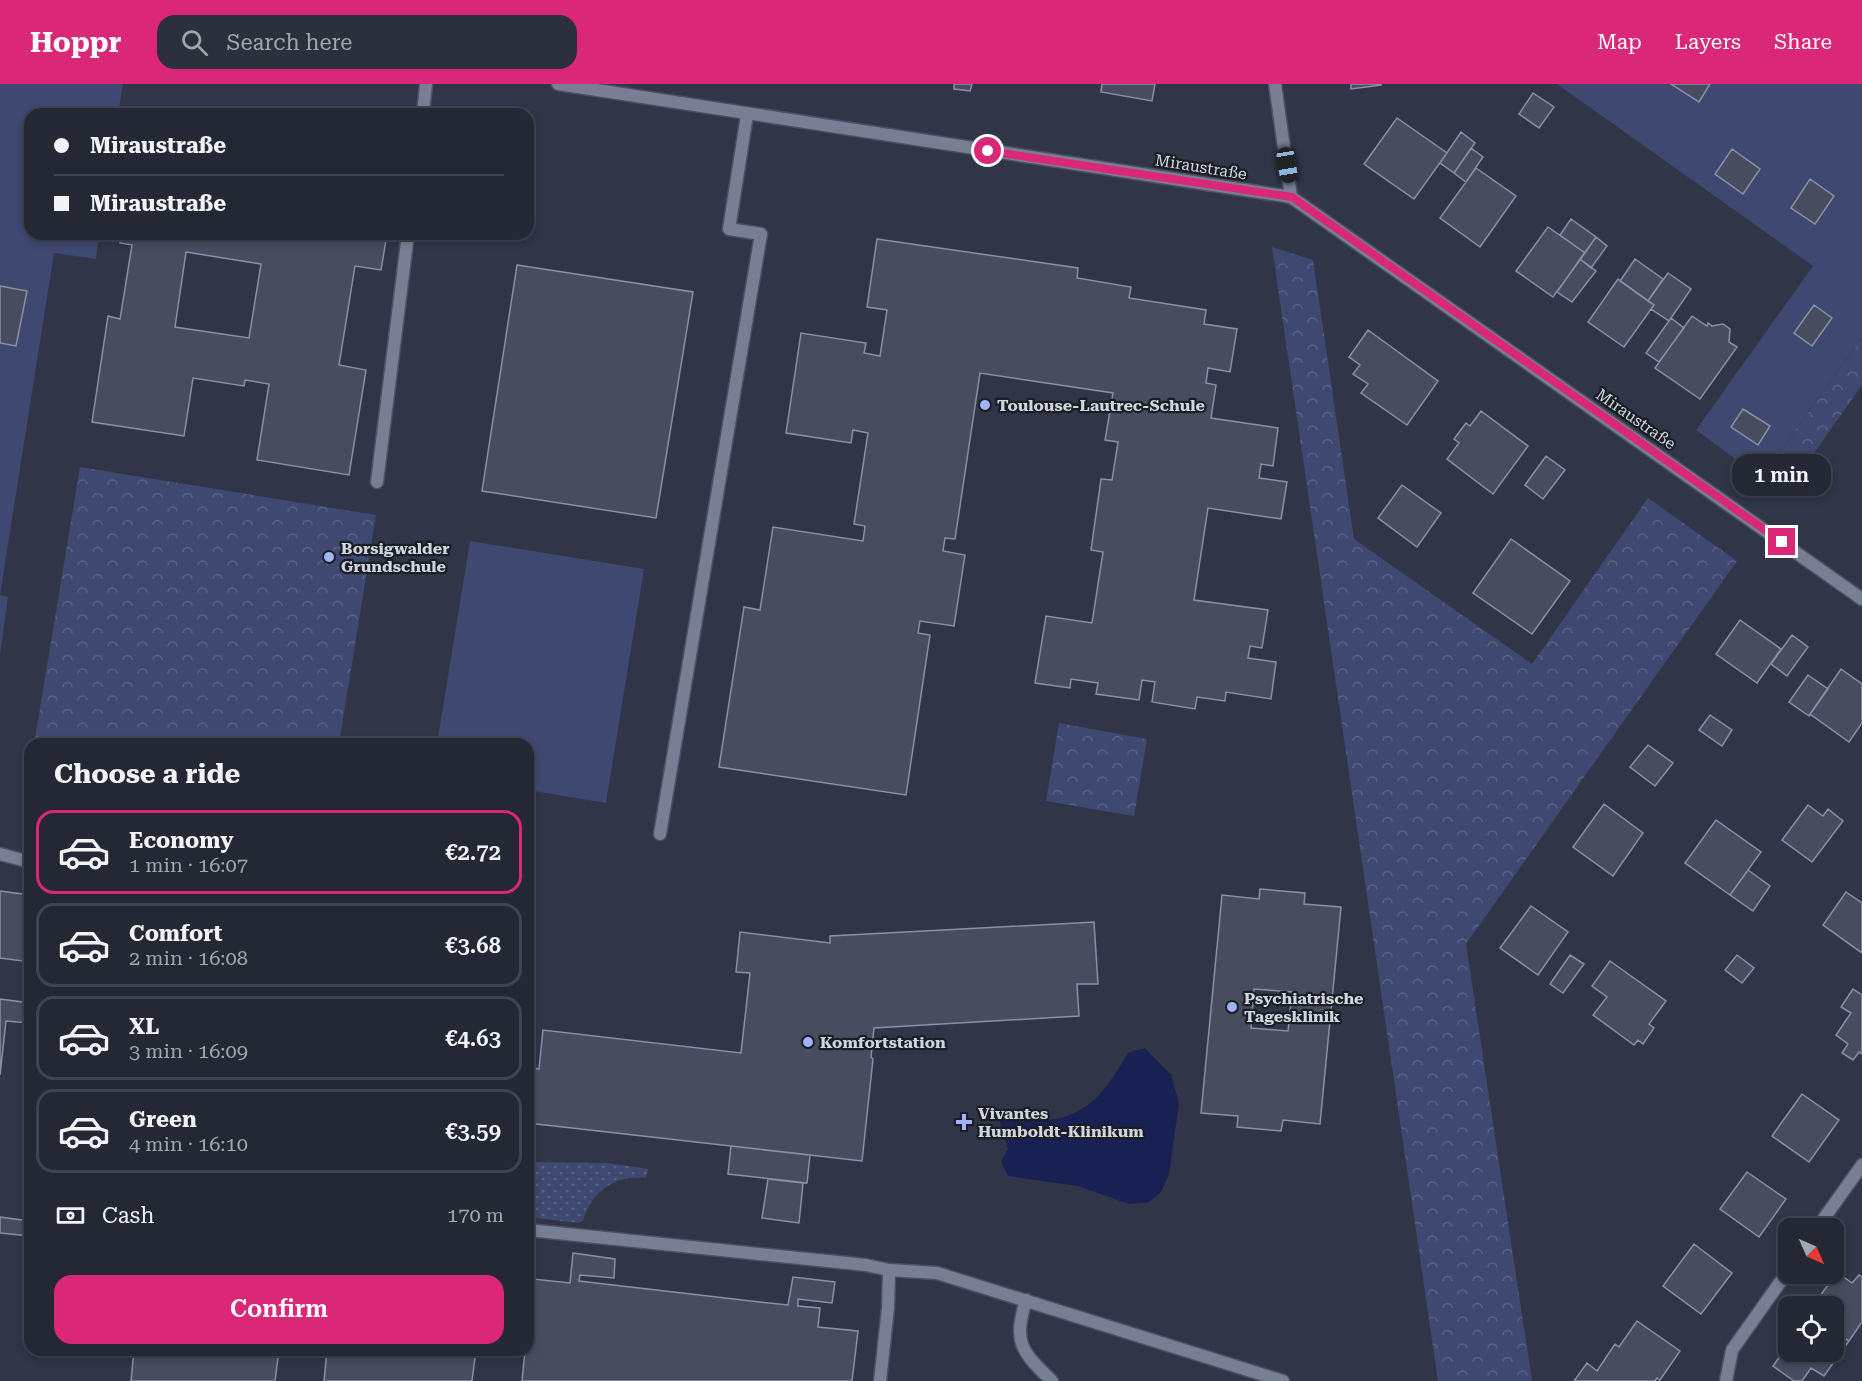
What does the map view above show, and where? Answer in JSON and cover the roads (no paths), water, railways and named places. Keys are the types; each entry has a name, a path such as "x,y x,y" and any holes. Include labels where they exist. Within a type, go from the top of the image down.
{"street":[{"path":"424,108 426,84"},
{"name":"Miraustraße","path":"558,84 747,115 1292,197 1862,598"},
{"path":"1275,84 1292,197"},
{"path":"660,834 761,234 729,229 747,115"},
{"path":"377,482 407,240"},
{"path":"0,854 24,860"},
{"path":"1824,1218 1862,1165"},
{"path":"534,1231 866,1265 889,1270 937,1273 1284,1381"},
{"path":"879,1381 888,1308 889,1270"},
{"path":"1726,1381 1732,1350 1778,1284"},
{"path":"1026,1300 1019,1321 1019,1340 1030,1360 1052,1381"}],"place":[{"name":"Toulouse-Lautrec-Schule","path":"985,405"},
{"name":"Borsigwalder Grundschule","path":"329,557"},
{"name":"Psychiatrische Tagesklinik","path":"1232,1007"},
{"name":"Komfortstation","path":"808,1042"},
{"name":"Vivantes Humboldt-Klinikum","path":"964,1122"}]}
